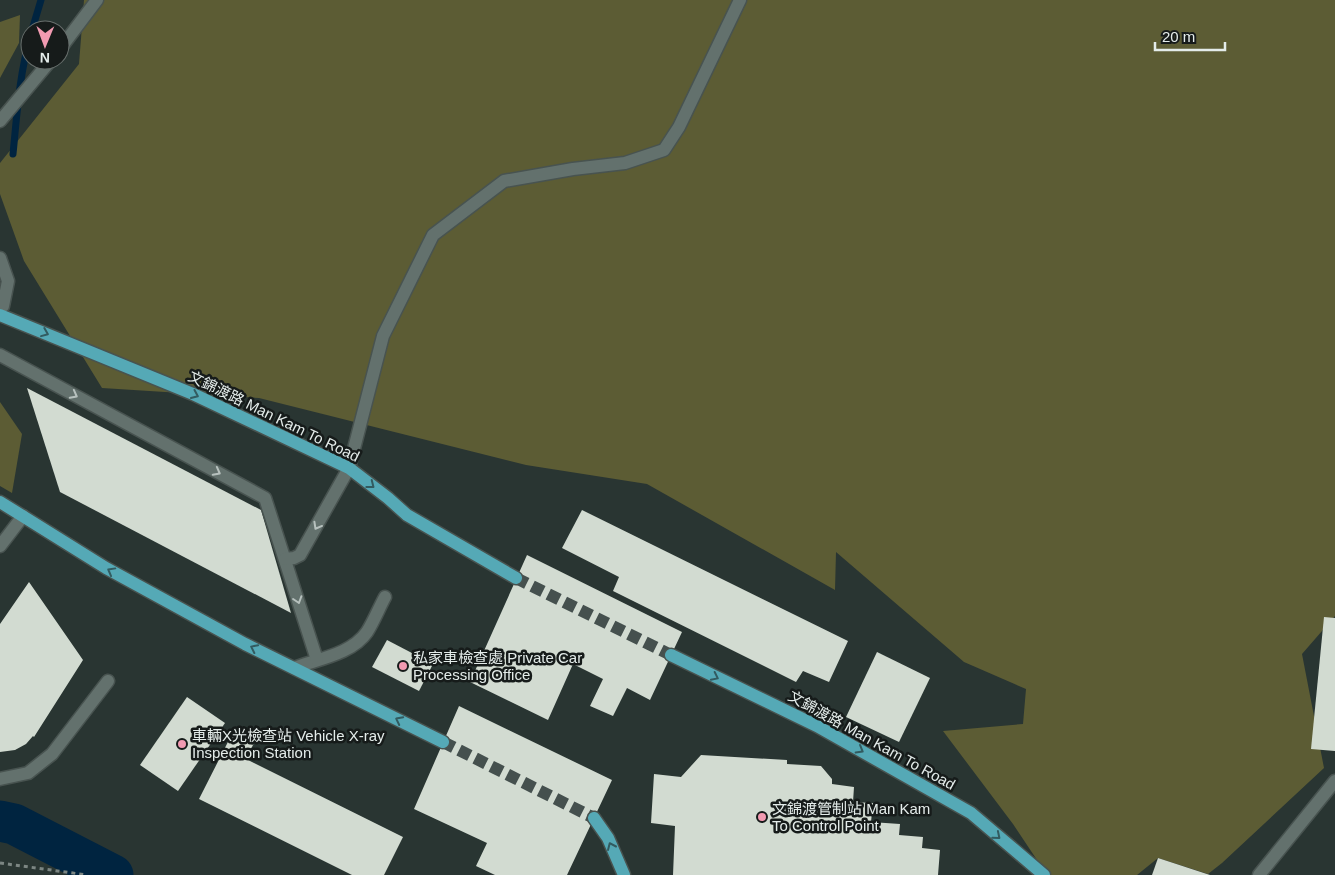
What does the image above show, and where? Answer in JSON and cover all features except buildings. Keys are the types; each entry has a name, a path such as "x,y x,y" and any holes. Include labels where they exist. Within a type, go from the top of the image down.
{"main road":[{"name":"文錦渡路 Man Kam To Road","path":"0,315 194,394 349,468 407,515 516,578"},
{"path":"0,502 106,568 245,644 443,742"},
{"name":"文錦渡路 Man Kam To Road","path":"671,655 817,726 971,813 1044,875"},
{"path":"594,818 608,838 624,875"}],"street":[{"path":"70,36 97,0"},
{"path":"285,559 300,555 349,468 383,336 433,235 504,181 573,169 625,163 664,150 679,127 740,0"},
{"path":"0,120 42,70"},
{"path":"0,258 8,282 3,306 0,307"},
{"path":"0,355 265,498 317,660"},
{"path":"0,546 23,516"},
{"path":"294,668 346,650 358,642 367,632 385,597"},
{"path":"0,779 28,773 52,754 108,681"},
{"path":"1259,875 1335,780"}],"path":[{"path":"0,863 87,875"}],"shaded area":[{"path":"84,0 1335,0 1335,616 1302,654 1324,768 1208,874 1158,858 1137,875 1047,875 1013,824 943,731 1023,724 1026,689 964,662 836,552 835,590 647,484 526,465 259,398 102,388 24,261 0,194 0,163 79,64"},
{"path":"20,15 19,43 0,78 0,22"},
{"path":"0,402 22,434 12,493 0,486"}],"waterway":[{"path":"35,20 41,0"},
{"path":"13,154 23,70"},
{"path":"0,821 14,824 113,875"}],"tunnel":[{"path":"516,578 671,655"},
{"path":"443,742 594,818"}],"place":[{"name":"私家車檢查處 Private Car Processing Office","path":"403,666"},
{"name":"車輛X光檢查站 Vehicle X-ray Inspection Station","path":"182,744"},
{"name":"文錦渡管制站 Man Kam To Control Point","path":"762,817"}]}
